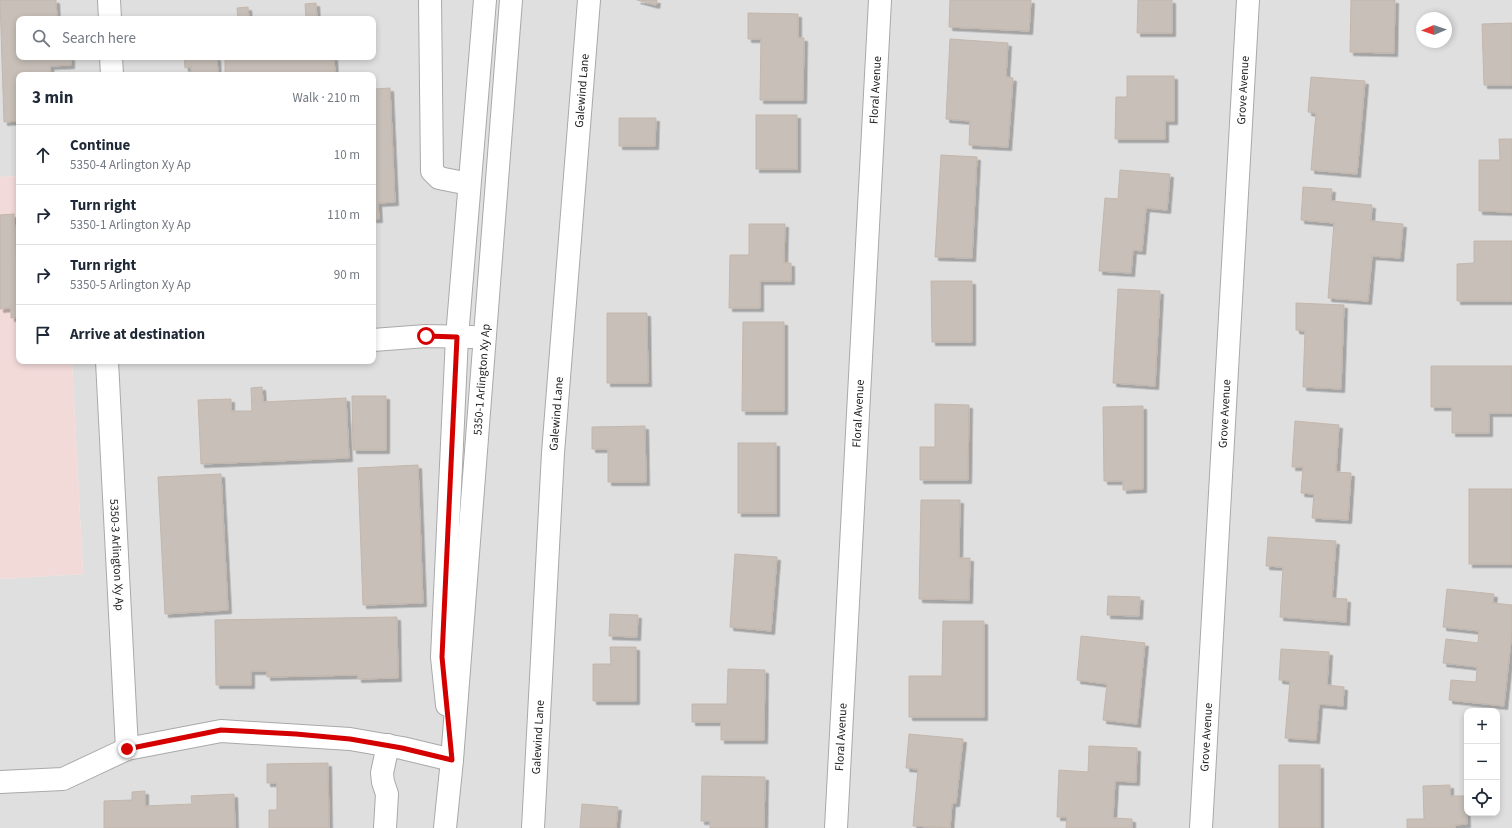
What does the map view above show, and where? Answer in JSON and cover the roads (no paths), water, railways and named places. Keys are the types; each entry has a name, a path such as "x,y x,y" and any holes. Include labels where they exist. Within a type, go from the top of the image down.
{"street":[{"path":"109,0 110,16"},
{"path":"430,0 432,171 439,178 469,184"},
{"name":"5350-1 Arlington Xy Ap","path":"452,760 442,657 457,337 485,0"},
{"name":"5350-1 Arlington Xy Ap","path":"445,828 452,760 511,0"},
{"name":"Galewind Lane","path":"533,828 553,454 589,0"},
{"name":"Floral Avenue","path":"836,828 880,0"},
{"name":"Grove Avenue","path":"1201,828 1248,0"},
{"path":"111,60 112,72"},
{"path":"376,340 426,336 485,338"},
{"name":"5350-3 Arlington Xy Ap","path":"106,364 127,749"},
{"path":"0,782 63,779 127,749 221,730 335,738 388,745 452,760"},
{"path":"385,828 387,794 382,773 388,745"}]}
